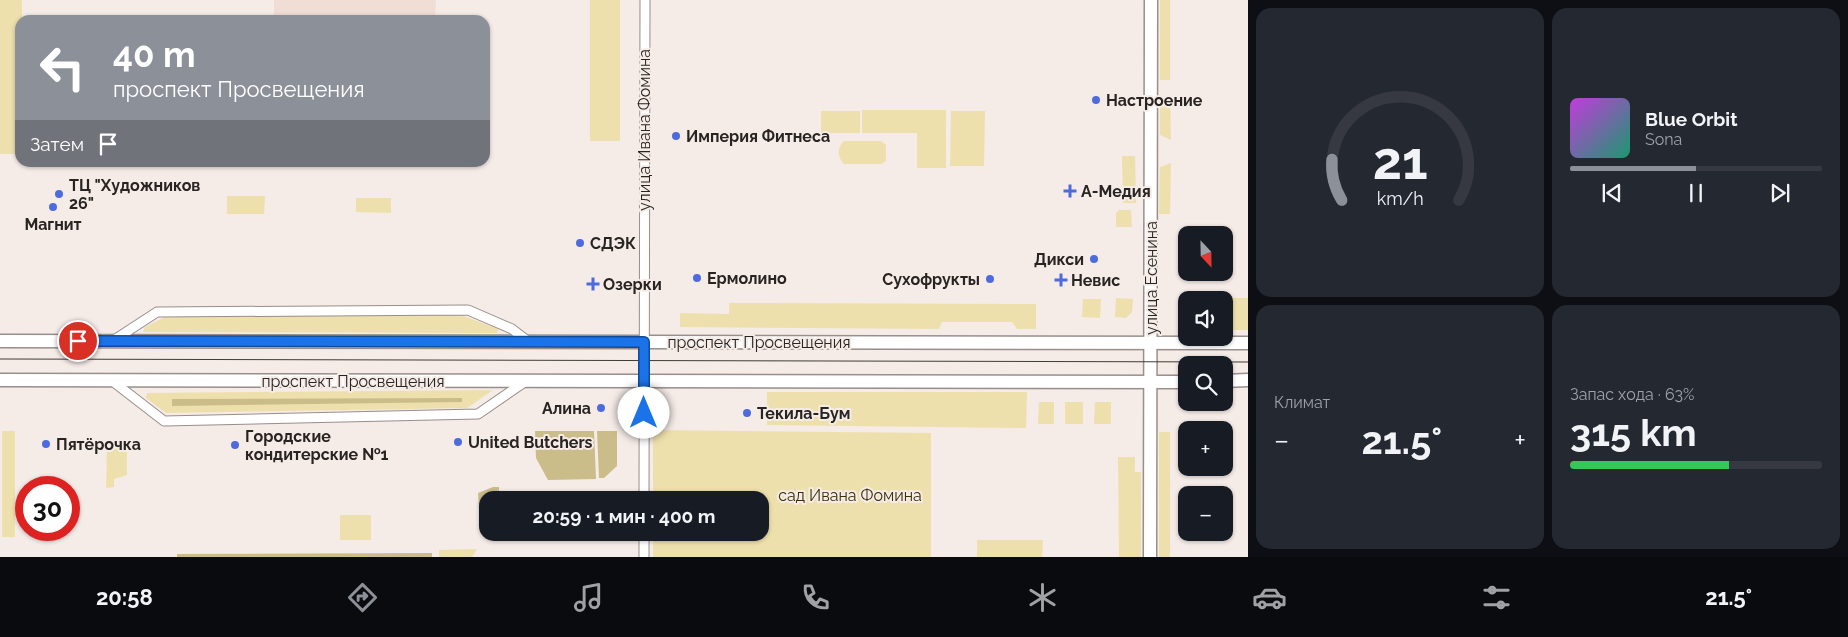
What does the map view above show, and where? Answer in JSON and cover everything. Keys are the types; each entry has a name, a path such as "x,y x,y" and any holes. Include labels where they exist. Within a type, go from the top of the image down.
{"main road":[{"name":"улица Есенина","path":"1150,557 1151,0"},
{"name":"проспект Просвещения","path":"0,341 1248,343"},
{"name":"проспект Просвещения","path":"0,380 1178,382"},
{"path":"1233,381 1248,380"}],"street":[{"name":"улица Ивана Фомина","path":"644,0 644,491"},
{"path":"112,341 157,312 468,310 512,329 529,342"},
{"path":"111,380 164,421 478,414 526,381"},
{"path":"644,541 644,557"}],"shaded area":[{"path":"274,0 436,0 435,15 274,15"},
{"path":"462,398 462,402 172,406 172,399"},
{"path":"535,431 594,431 596,479 548,480 536,458"},
{"path":"597,431 617,431 617,466 604,478 599,478"},
{"path":"493,487 499,487 499,491 483,491"},
{"path":"432,553 432,557 177,557 177,554"}],"green space":[{"path":"0,0 22,0 22,15 15,15 15,154 0,154"},
{"path":"590,0 620,0 620,141 590,141"},
{"path":"1160,0 1170,0 1170,80 1160,80"},
{"path":"1160,99 1170,99 1171,140 1160,135"},
{"path":"862,110 946,110 946,168 917,168 917,133 862,133"},
{"path":"821,111 860,111 860,133 821,133"},
{"path":"951,111 985,111 984,166 950,166"},
{"path":"844,141 881,141 886,145 886,161 881,164 844,164 839,152 840,146"},
{"path":"1122,156 1135,156 1136,203 1123,203"},
{"path":"1171,163 1170,214 1159,214 1160,167"},
{"path":"227,196 265,196 264,214 227,214"},
{"path":"356,198 391,198 391,213 356,212"},
{"path":"1119,210 1131,210 1132,227 1116,227 1116,213"},
{"path":"1116,298 1133,299 1132,312 1126,318 1115,317"},
{"path":"1233,298 1248,298 1248,330 1233,330"},
{"path":"1083,299 1101,299 1100,318 1082,317"},
{"path":"729,303 1036,304 1036,329 1017,329 1012,322 942,322 939,329 680,327 680,313 729,314"},
{"path":"458,314 498,329 497,333 143,332 145,327 167,316"},
{"path":"493,390 467,408 166,413 146,398 147,393"},
{"path":"767,392 1027,392 1026,428 767,425"},
{"path":"1039,402 1054,402 1054,424 1038,424"},
{"path":"1065,402 1083,402 1083,424 1065,424"},
{"path":"1095,402 1111,402 1111,424 1094,424"},
{"name":"сад Ивана Фомина","path":"653,430 931,433 931,557 653,557 653,541 769,541 769,491 653,491"},
{"path":"2,431 15,431 15,537 2,537"},
{"path":"1159,432 1170,432 1170,557 1159,557"},
{"path":"107,447 127,447 127,475 114,479 114,487 106,488"},
{"path":"1118,457 1135,457 1135,472 1141,472 1141,557 1119,557"},
{"path":"340,515 371,515 371,540 340,540"},
{"path":"977,540 1043,540 1042,557 977,557"},
{"path":"477,549 472,557 439,557 439,550"}],"tram line":[{"path":"0,359 1248,362"}],"place":[{"name":"Настроение","path":"1096,100"},
{"name":"Империя Фитнеса","path":"676,136"},
{"name":"А-Медия","path":"1070,191"},
{"name":"ТЦ \"Художников 26\"","path":"59,194"},
{"name":"Магнит","path":"53,207"},
{"name":"СДЭК","path":"580,243"},
{"name":"Дикси","path":"1094,259"},
{"name":"Ермолино","path":"697,278"},
{"name":"Сухофрукты","path":"990,279"},
{"name":"Невис","path":"1061,280"},
{"name":"Озерки","path":"593,284"},
{"name":"Алина","path":"601,408"},
{"name":"Текила-Бум","path":"747,413"},
{"name":"United Butchers","path":"458,442"},
{"name":"Пятёрочка","path":"46,444"},
{"name":"Городские кондитерские №1","path":"235,445"}],"route":[{"path":"78,341 644,342 644,413"}]}
